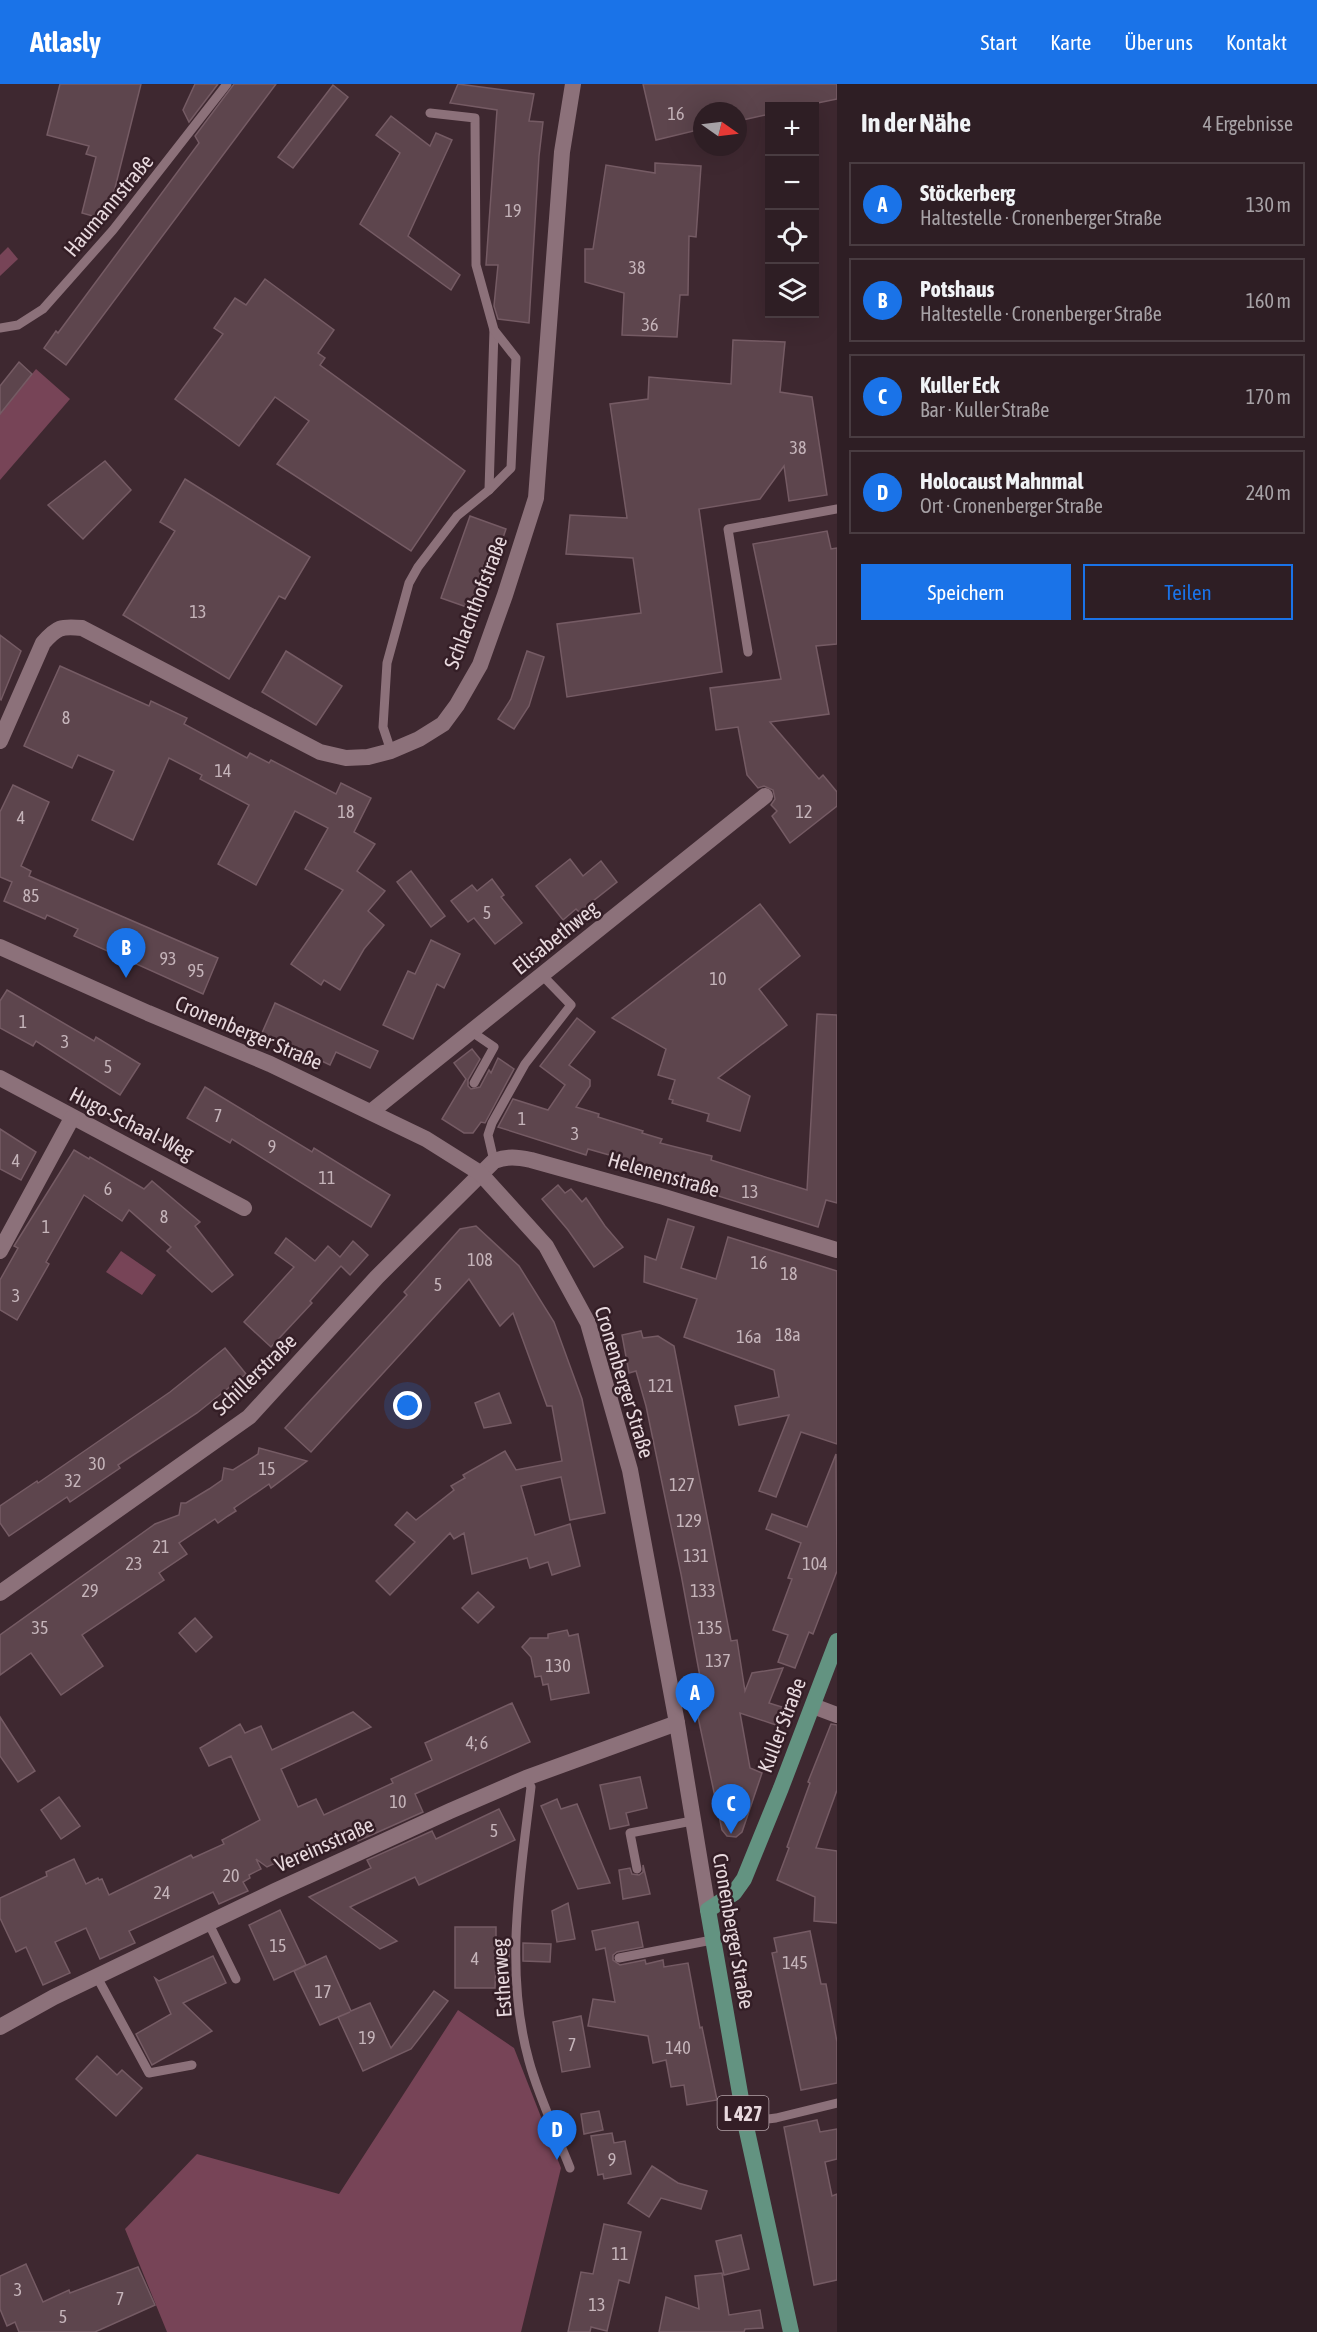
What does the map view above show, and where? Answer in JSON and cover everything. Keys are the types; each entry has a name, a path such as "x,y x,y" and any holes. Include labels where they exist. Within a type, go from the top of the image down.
{"main road":[{"name":"Kuller Straße","path":"708,1910 734,1893 744,1880 837,1641"},
{"name":"Cronenberger Straße","path":"708,1910 745,2122 791,2332"}],"street":[{"name":"Schlachthofstraße","path":"0,741 43,643 62,626 82,628 320,752 346,758 368,757 419,740 442,724 457,705 480,665 506,595 536,498 562,152 573,84"},
{"name":"Elisabethweg","path":"372,1112 765,796"},
{"name":"Cronenberger Straße","path":"0,946 148,1013 270,1064 487,1167 546,1246 588,1323 630,1470 708,1910"},
{"name":"Hugo-Schaal-Weg","path":"0,1078 244,1208"},
{"path":"0,1251 72,1118"},
{"name":"Helenenstraße","path":"487,1167 505,1157 531,1160 664,1197 837,1250"},
{"name":"Schillerstraße","path":"0,1593 249,1417 377,1277 487,1167"},
{"path":"813,1706 837,1714"},
{"name":"Vereinsstraße","path":"0,2027 54,1997 275,1891 526,1778 676,1724"}],"lane":[{"name":"Haumannstraße","path":"0,328 18,325 43,309 113,230 227,84"},
{"path":"430,113 475,118 476,265 494,330 489,490"},
{"path":"391,751 383,727 387,663 409,583 418,567 457,516 489,490 511,468 516,358 494,330"},
{"path":"748,651 728,529 837,509"},
{"path":"487,1167 488,1135 492,1123 525,1064 570,1005 543,976"},
{"path":"472,1032 494,1047 474,1083"},
{"name":"Estherweg","path":"526,1778 531,1788 515,1916 516,1992 529,2062 570,2168"},
{"path":"637,1869 630,1833 692,1821"},
{"path":"210,1924 236,1979"},
{"path":"619,1958 712,1940"},
{"path":"97,1977 149,2073 192,2065"},
{"path":"745,2122 776,2118 837,2103"}],"shaded area":[{"path":"8,247 18,259 0,276 0,255"},
{"path":"36,369 70,399 0,480 0,414"},
{"path":"121,1251 156,1275 142,1295 106,1272"},
{"path":"458,2010 514,2048 561,2168 521,2332 167,2332 125,2229 197,2154 339,2194"}],"building":[{"path":"60,84 141,84 107,220 82,213 96,157 86,154 89,146 47,135"},
{"path":"195,84 218,84 189,122 183,110"},
{"path":"234,84 276,84 66,365 44,348 56,331 58,333 199,143 195,136"},
{"path":"458,84 534,94 529,121 543,122 529,323 498,319 494,306 498,265 486,265 497,110 450,103"},
{"path":"643,84 837,84 837,99 819,103 765,102 765,115 747,119 747,102 693,102 693,131 656,140"},
{"path":"333,85 348,97 293,168 278,157"},
{"path":"391,116 430,146 436,133 452,140 408,236 460,275 451,290 360,224 400,153 376,135"},
{"path":"655,163 701,166 696,237 689,236 688,295 680,295 677,337 622,335 624,293 585,282 585,249 593,249 606,165 655,173"},
{"path":"265,279 334,330 318,353 325,358 320,365 465,471 411,551 277,464 309,421 275,397 239,446 175,399 223,334 214,328 235,298 246,305"},
{"path":"733,340 785,342 780,392 812,397 827,495 789,501 784,466 760,499 699,509 722,672 567,697 557,624 641,613 633,558 566,554 570,515 627,518 610,404 648,399 649,377 731,384"},
{"path":"19,362 32,374 0,414 0,386"},
{"path":"105,461 131,490 83,539 48,505"},
{"path":"185,479 310,557 285,599 279,596 229,679 123,615 175,531 160,522"},
{"path":"470,516 506,529 478,611 441,598"},
{"path":"827,531 831,549 837,548 837,644 816,646 829,714 770,722 819,779 823,775 837,792 837,806 790,843 772,816 777,811 771,805 775,799 773,790 764,786 758,788 747,775 738,727 716,730 710,688 781,679 753,544"},
{"path":"0,635 21,651 1,700 0,699"},
{"path":"286,651 342,686 316,725 262,692"},
{"path":"527,651 544,657 529,706 514,729 498,719 511,699"},
{"path":"60,666 149,706 151,701 187,718 184,724 247,758 250,753 269,763 271,760 336,794 341,783 371,798 354,832 375,844 357,871 385,891 368,911 384,925 364,949 340,990 324,980 321,985 291,964 343,890 305,869 328,828 295,811 256,885 218,864 249,805 200,779 202,775 169,758 133,840 92,820 114,771 78,755 72,768 24,746"},
{"path":"13,785 49,802 21,866 31,871 29,876 218,958 203,994 74,936 78,929 47,915 45,919 4,901 12,882 0,877 0,812"},
{"path":"570,859 583,876 601,861 617,882 579,912 576,909 563,920 536,886"},
{"path":"411,871 445,916 431,927 397,882"},
{"path":"492,879 504,895 501,897 522,923 495,944 474,918 468,922 451,901 472,885 477,891"},
{"path":"760,904 800,956 759,989 787,1025 718,1078 750,1096 740,1131 707,1121 709,1114 672,1103 673,1100 669,1099 675,1080 658,1075 666,1049 612,1018"},
{"path":"431,940 460,954 444,988 437,984 413,1039 383,1025 408,971 415,974"},
{"path":"7,990 94,1041 96,1037 140,1064 120,1095 36,1041 33,1046 0,1028 0,1001"},
{"path":"275,1003 378,1051 370,1068 336,1052 330,1065 262,1033"},
{"path":"817,1014 837,1015 837,1203 826,1200 818,1227 632,1169 634,1162 588,1149 586,1155 498,1127 513,1099 548,1110 565,1085 540,1066 577,1018 595,1032 569,1065 590,1080 590,1086 576,1107 662,1139 660,1143 712,1156 711,1160 807,1190"},
{"path":"472,1049 480,1059 468,1080 468,1086 471,1089 480,1087 489,1070 491,1073 498,1058 514,1069 485,1123 481,1122 473,1133 464,1133 442,1119 466,1079 454,1063"},
{"path":"205,1087 312,1152 314,1148 390,1195 371,1227 232,1139 230,1143 187,1118"},
{"path":"0,1129 36,1152 21,1180 0,1169"},
{"path":"74,1150 144,1189 152,1181 200,1222 195,1226 233,1275 212,1292 167,1251 171,1247 129,1210 122,1221 84,1195 46,1262 49,1264 17,1320 0,1310 0,1280 18,1248 14,1246"},
{"path":"558,1185 565,1193 571,1189 582,1202 586,1198 623,1247 594,1267 568,1230 542,1199"},
{"path":"668,1219 694,1227 681,1268 716,1279 728,1237 837,1271 837,1444 801,1432 776,1497 759,1491 789,1415 739,1425 735,1406 779,1397 774,1370 684,1337 697,1299 644,1282 645,1256 656,1260"},
{"path":"476,1226 519,1266 554,1322 582,1399 605,1513 570,1520 561,1477 521,1486 535,1535 570,1524 580,1566 552,1575 548,1562 530,1568 527,1558 472,1574 464,1533 454,1539 450,1533 390,1595 376,1581 415,1542 395,1525 407,1512 416,1520 454,1490 451,1486 465,1478 463,1475 505,1451 516,1470 562,1461 552,1406 547,1406 513,1313 500,1326 469,1279 311,1452 285,1428 407,1295 404,1292 460,1229"},
{"path":"286,1238 315,1261 328,1246 340,1257 353,1241 368,1255 350,1275 341,1266 310,1301 312,1303 271,1347 244,1322 294,1267 275,1253"},
{"path":"641,1331 643,1338 658,1336 674,1346 731,1641 737,1640 745,1691 752,1673 783,1668 769,1703 785,1708 779,1726 740,1713 750,1768 762,1773 742,1832 736,1837 727,1836 722,1830 691,1684 701,1682 681,1574 646,1406 636,1371 629,1373 622,1335"},
{"path":"225,1348 246,1374 197,1413 118,1465 120,1468 70,1502 67,1497 9,1536 0,1523 0,1506 37,1481 38,1483 170,1392"},
{"path":"499,1393 511,1423 484,1428 475,1403"},
{"path":"259,1448 307,1461 271,1488 269,1484 234,1508 236,1511 218,1523 215,1519 179,1543 187,1554 159,1573 164,1580 82,1635 103,1666 61,1695 31,1653 0,1675 0,1635 155,1524 179,1515 181,1503 186,1503 222,1480 224,1468 233,1470 258,1454"},
{"path":"836,1454 837,1571 813,1634 809,1632 795,1668 778,1662 788,1635 773,1630 792,1579 788,1578 801,1543 766,1529 772,1514 807,1527"},
{"path":"478,1592 494,1607 478,1623 462,1608"},
{"path":"195,1618 212,1637 196,1652 179,1633"},
{"path":"567,1630 569,1636 578,1634 589,1693 551,1700 548,1684 543,1685 541,1676 535,1677 531,1657 522,1647 530,1638 548,1638 548,1634"},
{"path":"512,1703 530,1742 415,1794 423,1812 358,1841 352,1828 325,1840 316,1848 310,1847 267,1867 256,1859 261,1869 249,1875 250,1878 243,1882 248,1891 219,1904 213,1892 129,1931 135,1943 100,1959 86,1928 55,1942 70,1973 43,1985 26,1947 16,1952 0,1918 0,1898 47,1876 46,1872 74,1859 86,1884 98,1878 102,1879 109,1895 191,1855 193,1858 224,1844 222,1840 260,1820 231,1756 209,1766 200,1748 240,1724 245,1733 261,1726 272,1750 353,1712 371,1727 281,1769 298,1807 316,1799 324,1815 393,1783 391,1779 432,1760 425,1743"},
{"path":"0,1717 35,1771 18,1782 0,1756"},
{"path":"831,1724 837,1725 837,1790 816,1848 837,1851 837,1923 814,1921 815,1897 777,1880 810,1783 808,1782"},
{"path":"640,1777 647,1808 626,1813 629,1825 610,1829 600,1785"},
{"path":"59,1797 80,1826 61,1839 41,1810"},
{"path":"557,1799 561,1809 577,1804 610,1883 578,1889 541,1806"},
{"path":"499,1809 515,1840 419,1885 415,1877 350,1907 397,1941 380,1949 309,1897 371,1868 367,1860 432,1831 436,1839"},
{"path":"643,1865 650,1894 623,1899 619,1870 630,1868 632,1874 639,1875 643,1872"},
{"path":"568,1903 575,1939 557,1942 552,1911"},
{"path":"280,1910 306,1965 274,1980 249,1925"},
{"path":"638,1922 643,1947 617,1952 613,1955 613,1960 620,1965 645,1960 646,1964 663,1960 664,1967 688,1963 717,2100 687,2105 684,2085 671,2087 666,2060 653,2063 648,2036 588,2026 593,1999 615,2002 605,1948 596,1950 592,1931"},
{"path":"455,1927 496,1927 496,1943 509,1943 509,1961 496,1960 495,1988 455,1988"},
{"path":"810,1931 821,1984 826,1984 837,2042 837,2083 801,2090 772,1953 777,1952 774,1938"},
{"path":"523,1943 551,1944 550,1962 523,1961"},
{"path":"213,1956 226,1983 183,2003 212,2031 152,2065 136,2034 171,2014 155,1978 159,1981"},
{"path":"326,1956 351,2011 370,2003 391,2048 434,1991 448,2001 411,2049 363,2071 338,2017 320,2025 294,1971"},
{"path":"581,2016 590,2067 562,2072 553,2022"},
{"path":"97,2056 117,2075 122,2070 142,2088 116,2116 76,2079"},
{"path":"599,2111 603,2130 584,2134 581,2114"},
{"path":"817,2120 820,2132 837,2129 837,2159 825,2162 832,2196 837,2194 837,2280 814,2285 784,2127"},
{"path":"612,2133 614,2143 625,2141 631,2174 604,2179 603,2174 598,2175 591,2136"},
{"path":"652,2166 678,2183 707,2191 701,2209 661,2198 649,2217 628,2203"},
{"path":"604,2224 641,2232 629,2283 619,2280 607,2331 591,2327 590,2332 568,2332 581,2272 593,2274"},
{"path":"741,2235 749,2269 724,2275 716,2241"},
{"path":"26,2264 43,2302 69,2290 70,2293 138,2267 155,2305 95,2332 19,2332 15,2322 7,2326 0,2309 0,2276"},
{"path":"722,2273 729,2315 760,2310 763,2328 745,2329 744,2332 659,2332 666,2297 699,2309 695,2276"}],"place":[{"name":"Potshaus","path":"126,978"},
{"name":"Stöckerberg","path":"695,1723"},
{"name":"Kuller Eck","path":"731,1834"},
{"name":"Holocaust Mahnmal","path":"557,2160"}]}
